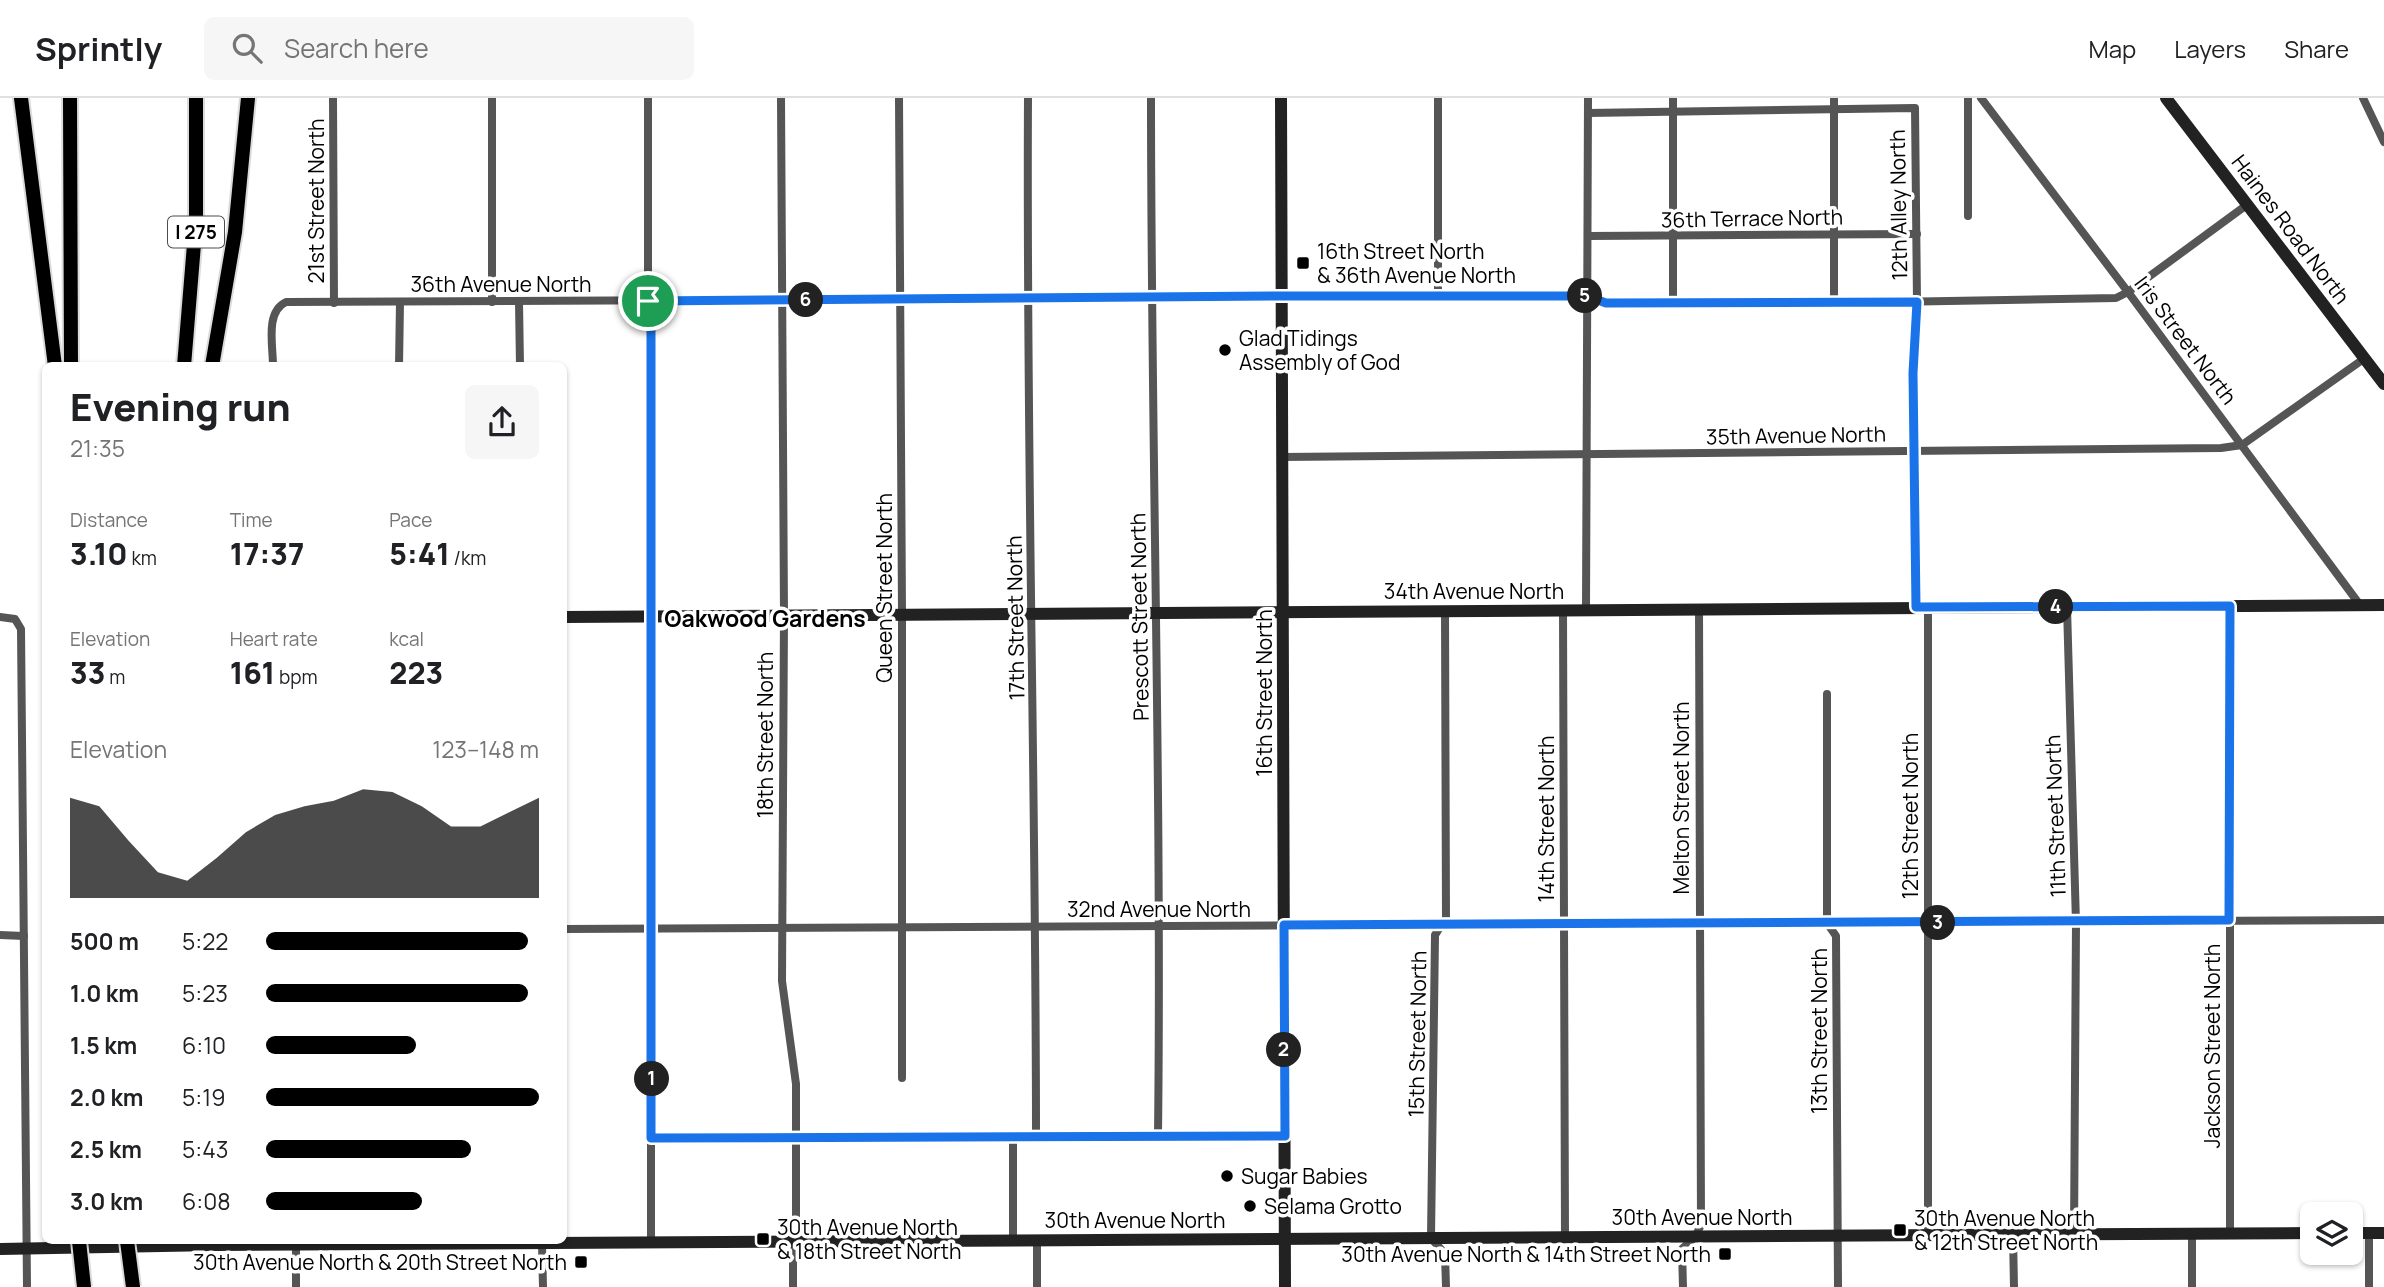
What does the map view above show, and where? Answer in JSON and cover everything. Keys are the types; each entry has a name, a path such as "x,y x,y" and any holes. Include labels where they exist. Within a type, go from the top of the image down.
{"highway":[{"path":"21,98 54,362"},
{"path":"70,98 71,362"},
{"name":"I 275","path":"184,362 196,220 196,98"},
{"path":"213,362 235,232 246,98"},
{"path":"79,1244 84,1287"},
{"path":"127,1244 133,1287"}],"street":[{"name":"21st Street North","path":"333,98 334,303"},
{"path":"492,98 492,302"},
{"path":"648,98 653,929 651,1242"},
{"name":"18th Street North","path":"781,98 784,615 782,981 796,1084 796,1242 793,1251 793,1287"},
{"name":"Queen Street North","path":"899,98 902,1078"},
{"name":"17th Street North","path":"1028,98 1027,298 1033,614 1036,1137"},
{"name":"Prescott Street North","path":"1151,98 1151,297 1160,926 1158,1136"},
{"name":"16th Street North","path":"1281,98 1285,1287"},
{"path":"1438,98 1438,296"},
{"path":"1586,610 1588,98"},
{"path":"1673,98 1673,303"},
{"path":"1834,98 1834,303"},
{"path":"1968,98 1968,216"},
{"name":"Iris Street North","path":"1981,98 2360,605"},
{"name":"Haines Road North","path":"2166,98 2384,384"},
{"path":"2363,98 2384,142"},
{"name":"12th Alley North","path":"1834,110 1915,108 1917,302"},
{"path":"1588,113 1834,110"},
{"name":"36th Avenue North","path":"273,362 273,315 278,306 286,302 1587,296 1606,303 1834,303 2116,298 2248,204"},
{"name":"36th Terrace North","path":"1588,236 1917,234"},
{"path":"400,302 400,362"},
{"path":"519,302 520,362"},
{"name":"12th Street North","path":"1917,302 1913,373 1922,607 1928,1235"},
{"path":"2242,445 2365,358"},
{"name":"35th Avenue North","path":"1282,457 2221,448 2242,445"},
{"name":"34th Avenue North","path":"567,617 2384,605"},
{"name":"Jackson Street North","path":"2230,606 2230,1234"},
{"name":"11th Street North","path":"2067,607 2076,923 2074,1235"},
{"name":"Melton Street North","path":"1695,1237 1701,1225 1699,609"},
{"name":"14th Street North","path":"1563,610 1565,1237"},
{"name":"15th Street North","path":"1446,611 1446,918 1435,934 1432,1238 1445,1254 1446,1287"},
{"path":"0,617 15,619 22,629 27,1287"},
{"name":"13th Street North","path":"1827,694 1827,923 1836,936 1838,1287"},
{"name":"32nd Avenue North","path":"567,929 2384,920"},
{"path":"0,936 24,936"},
{"path":"1013,1136 1013,1240"},
{"path":"651,1138 1285,1136"},
{"name":"30th Avenue North","path":"567,1243 2300,1233"},
{"path":"2363,1233 2384,1233"},
{"path":"2369,1233 2370,1287"},
{"path":"2192,1234 2192,1287"},
{"path":"2013,1235 2014,1287"},
{"path":"1683,1287 1682,1249 1695,1237"},
{"path":"1037,1240 1037,1287"},
{"name":"30th Avenue North","path":"0,1249 184,1244"},
{"path":"296,1244 296,1287"},
{"path":"542,1244 543,1287"}],"place":[{"name":"16th Street North & 36th Avenue North","path":"1303,263"},
{"name":"Glad Tidings Assembly of God","path":"1225,350"},
{"name":"Sugar Babies","path":"1227,1176"},
{"name":"Selama Grotto","path":"1250,1206"},
{"name":"30th Avenue North & 12th Street North","path":"1900,1230"},
{"name":"30th Avenue North & 18th Street North","path":"763,1239"},
{"name":"30th Avenue North & 14th Street North","path":"1725,1254"},
{"name":"30th Avenue North & 20th Street North","path":"581,1262"}],"district":[{"name":"Oakwood Gardens","path":"765,618"}],"route":[{"path":"1587,296 1606,303 1917,302 1913,373 1916,607 2230,606 2229,920 2076,923 1284,925 1285,1136 651,1138 651,316 648,301 1587,296"}]}
